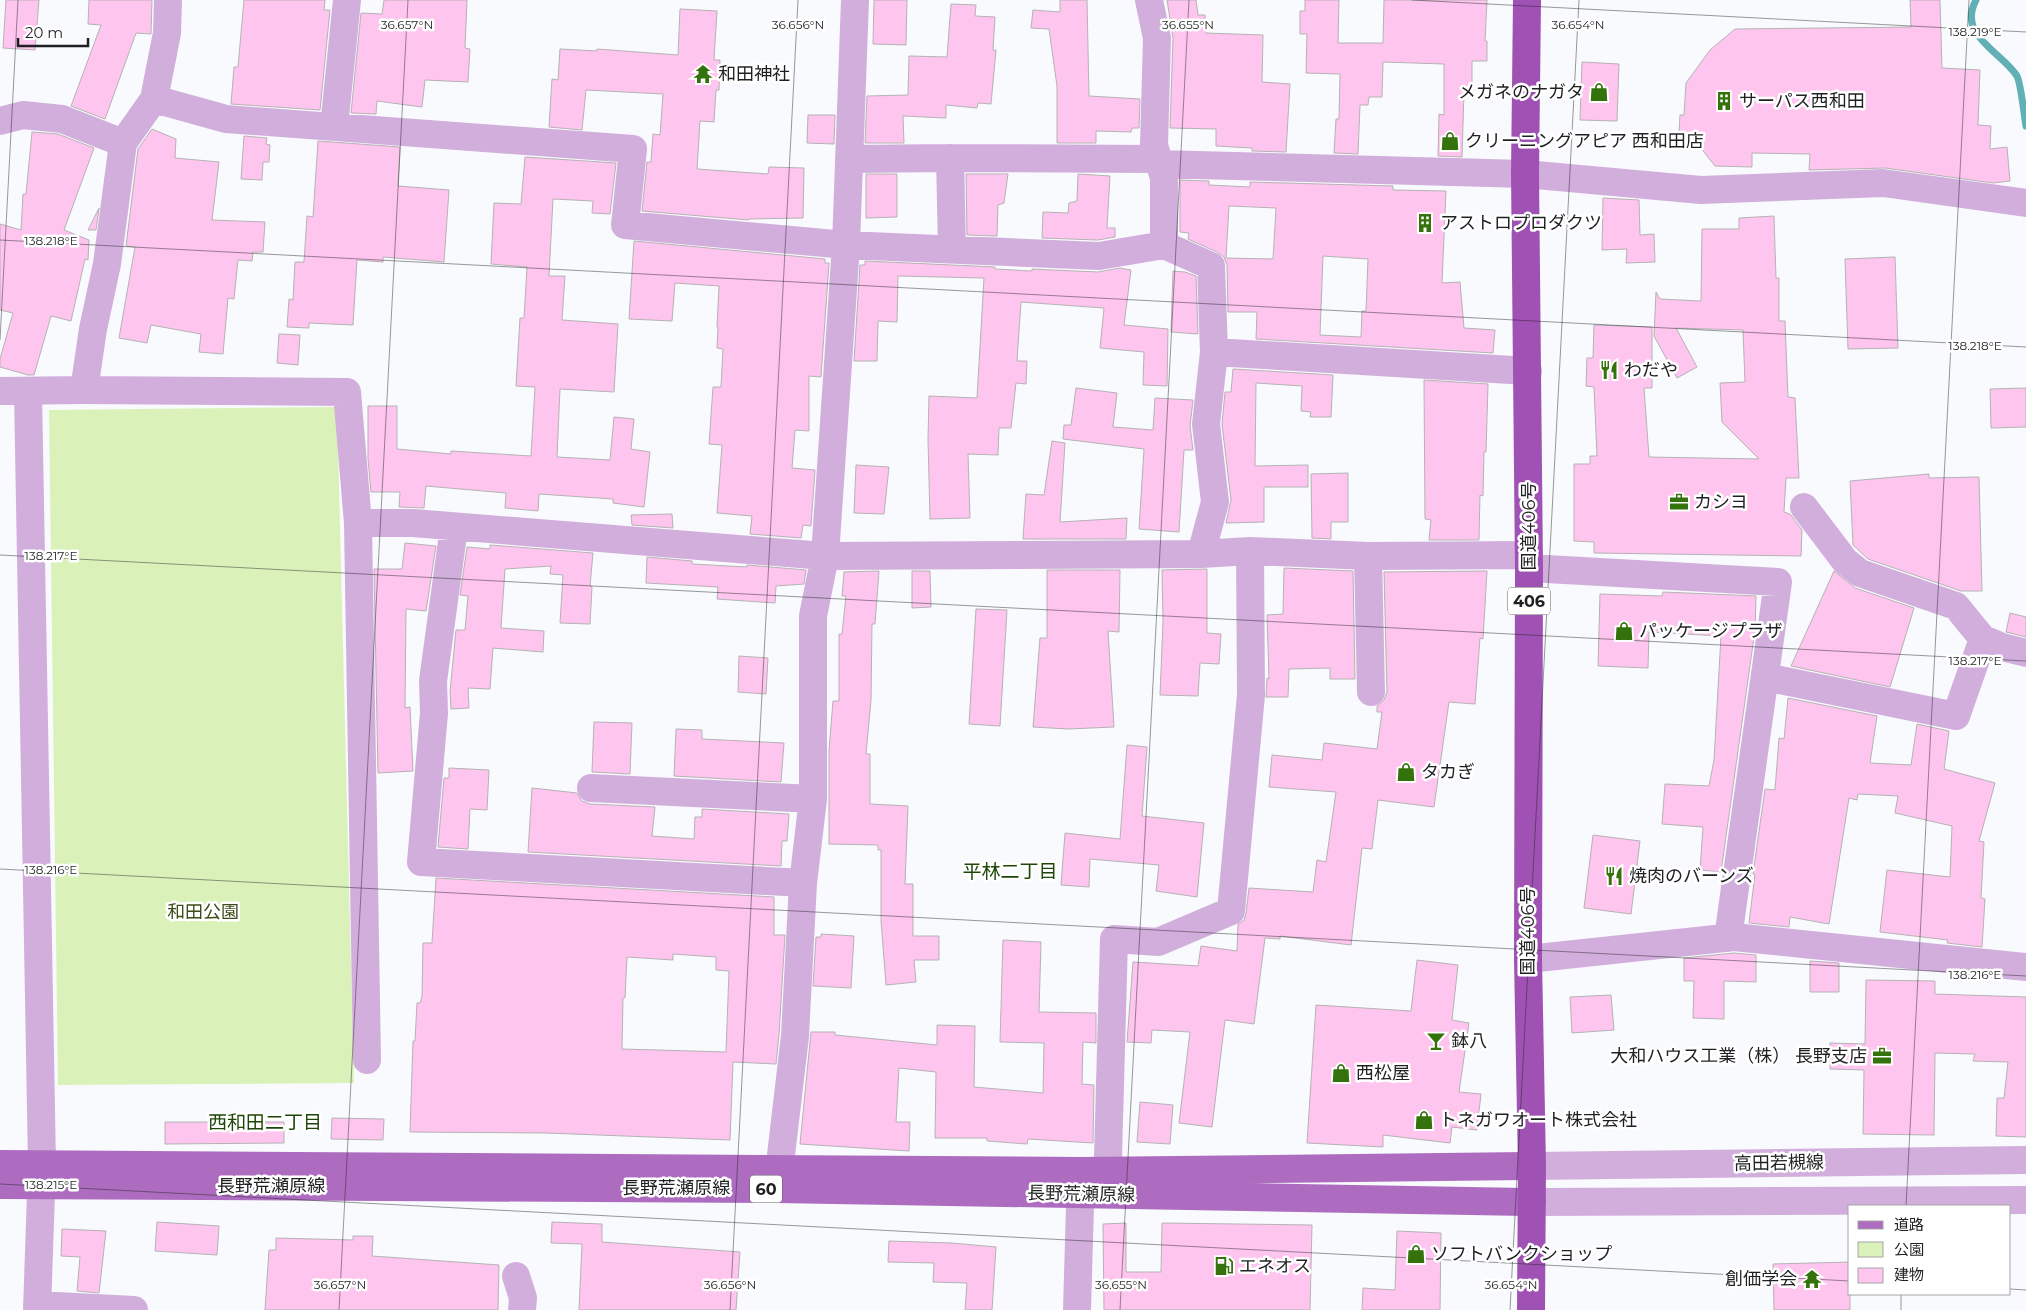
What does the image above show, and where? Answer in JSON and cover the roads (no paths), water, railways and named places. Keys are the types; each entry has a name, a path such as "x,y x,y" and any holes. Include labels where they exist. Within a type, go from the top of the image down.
{"highway":[{"name":"国道406号","path":"1527,0 1525,174 1529,562 1528,959 1532,1202"},
{"name":"406","path":"1531,1310 1532,1202"}],"main road":[{"name":"長野荒瀬原線","path":"0,1164 42,1175"},
{"name":"長野荒瀬原線","path":"1094,1182 1532,1166"},
{"name":"長野荒瀬原線","path":"0,1185 42,1175 1094,1182 1532,1202"}],"street":[{"path":"84,390 107,264 123,143 154,100 167,33 168,0"},
{"path":"334,127 347,0"},
{"path":"779,1179 795,1036 803,883 813,799 813,616 825,556 846,245 855,0"},
{"path":"1149,0 1157,38 1154,145 1164,178 1164,245"},
{"path":"154,100 226,119 633,149 625,225 846,245 1099,256 1164,245 1211,266 1214,352 1206,424 1215,502 1201,554"},
{"path":"0,121 23,115 62,119 123,143"},
{"path":"849,160 950,158 1159,161 1525,174 1700,190 1883,182 2026,203"},
{"path":"950,158 952,250"},
{"path":"1214,352 1528,370"},
{"path":"0,392 84,390 347,392 358,523 367,1060"},
{"path":"28,392 42,1175 37,1308 134,1310"},
{"path":"1804,507 1845,561 1860,572 1956,606 1983,639 2002,647 2026,653"},
{"path":"358,523 413,523 825,556 1201,554 1250,551 1529,562 1778,582 1728,938"},
{"path":"454,527 433,681 434,713 421,862 803,883"},
{"path":"1077,1310 1094,1182 1114,939 1158,942 1231,911 1251,695 1250,551"},
{"path":"1368,556 1371,692"},
{"path":"1765,677 1956,716 1983,639"},
{"path":"591,788 813,799"},
{"path":"1528,959 1728,938 2026,967"},
{"name":"高田若槻線","path":"1532,1166 2026,1160"},
{"path":"1532,1202 2026,1200"},
{"path":"516,1276 524,1298 522,1310"}],"waterway":[{"path":"1976,0 1972,13 1972,24 1983,42 2017,76 2026,126"}],"place":[{"name":"和田神社","path":"703,74"},
{"name":"メガネのナガタ","path":"1599,92"},
{"name":"サーパス西和田","path":"1724,101"},
{"name":"クリーニングアピア 西和田店","path":"1450,141"},
{"name":"アストロプロダクツ","path":"1425,223"},
{"name":"わだや","path":"1609,370"},
{"name":"カシヨ","path":"1679,502"},
{"name":"パッケージプラザ","path":"1624,631"},
{"name":"タカぎ","path":"1406,772"},
{"name":"焼肉のバーンズ","path":"1614,876"},
{"name":"鉢八","path":"1436,1041"},
{"name":"大和ハウス工業（株） 長野支店","path":"1882,1056"},
{"name":"西松屋","path":"1341,1073"},
{"name":"トネガワオート株式会社","path":"1424,1120"},
{"name":"ソフトバンクショップ","path":"1416,1254"},
{"name":"エネオス","path":"1224,1266"},
{"name":"創価学会","path":"1812,1279"}],"district":[{"name":"平林二丁目","path":"1010,871"},
{"name":"西和田二丁目","path":"265,1122"}],"park label":[{"name":"和田公園","path":"203,912"}]}
